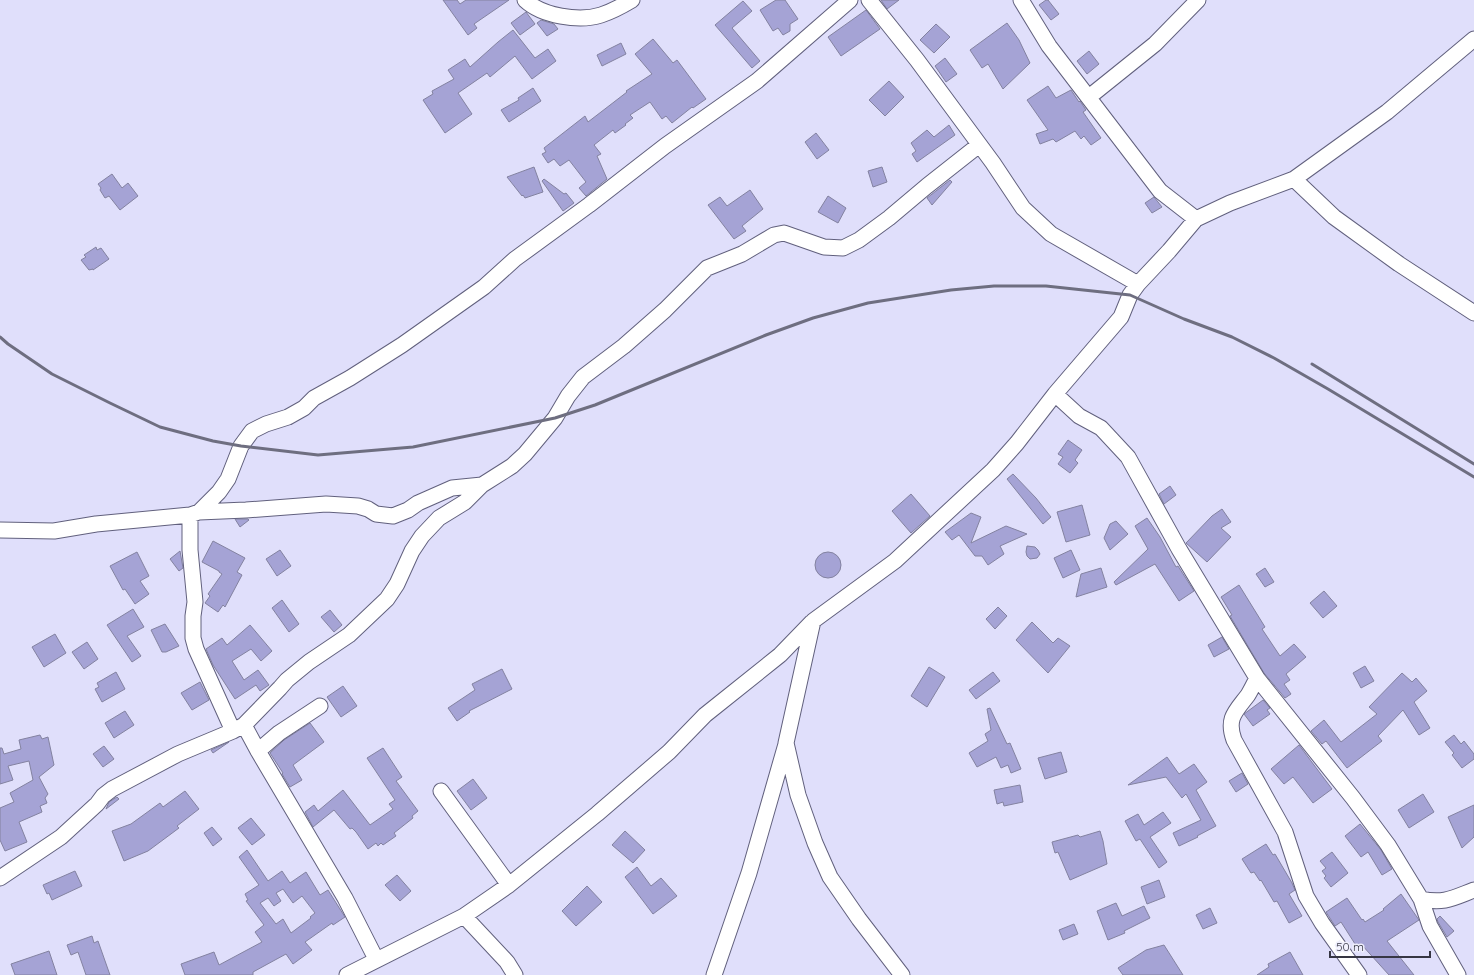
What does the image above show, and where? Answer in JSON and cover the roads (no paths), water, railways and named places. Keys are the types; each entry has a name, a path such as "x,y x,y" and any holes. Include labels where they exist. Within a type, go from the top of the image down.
{"street":[{"path":"525,0 546,12 567,18 600,15 616,10 632,0"},
{"path":"376,959 345,898 258,751 238,728 198,655 193,638 193,616 195,602 190,550 195,514 219,492 228,479 241,446 252,431 266,424 288,417 304,408 314,398 350,378 402,345 484,287 516,259 665,146 757,81 849,0"},
{"path":"869,0 917,60 1023,208 1052,234 1138,284"},
{"path":"1021,0 1049,46 1160,191 1196,219"},
{"path":"1088,97 1155,44 1198,0"},
{"path":"347,975 376,959 464,916 509,885 597,814 669,752 705,715 780,655 813,622 895,561 987,476 1018,443 1055,394 1121,317 1130,296 1138,284 1196,219 1230,203 1294,179 1387,112 1474,39"},
{"path":"0,878 61,837 97,804 102,796 112,789 178,754 238,728 287,680 309,662 349,635 387,599 397,584 412,551 422,536 439,518 465,502 482,485 512,466 525,454 555,418 568,396 583,377 624,346 665,310 707,268 742,254 774,235 784,233 824,248 843,248 859,240 889,218 979,145"},
{"path":"1294,179 1334,217 1399,264 1474,313"},
{"path":"1055,394 1079,416 1101,428 1128,457 1179,550 1256,678 1353,798 1384,839 1421,899 1430,926 1458,975"},
{"path":"0,530 54,531 96,524 154,520 195,514 326,504 358,506 368,509 376,514 393,516 452,488 482,485"},
{"path":"714,975 749,873 786,743 813,622"},
{"path":"1256,678 1249,693 1231,720 1231,731 1234,740 1285,832 1306,896 1322,923 1359,975"},
{"path":"258,751 279,733 320,706"},
{"path":"786,743 798,795 814,843 830,877 860,919 891,969 902,975"},
{"path":"441,791 509,885"},
{"path":"1421,899 1435,902 1447,900 1474,890"},
{"path":"464,916 507,962 515,975"}],"railway":[{"path":"0,337 52,374 160,427 213,441 241,446 318,455 413,447 555,418 595,405 766,335 813,318 868,303 951,290 994,286 1046,286 1130,295 1184,319 1232,337 1274,358 1328,389 1474,477"},
{"path":"1312,364 1474,464"}]}
